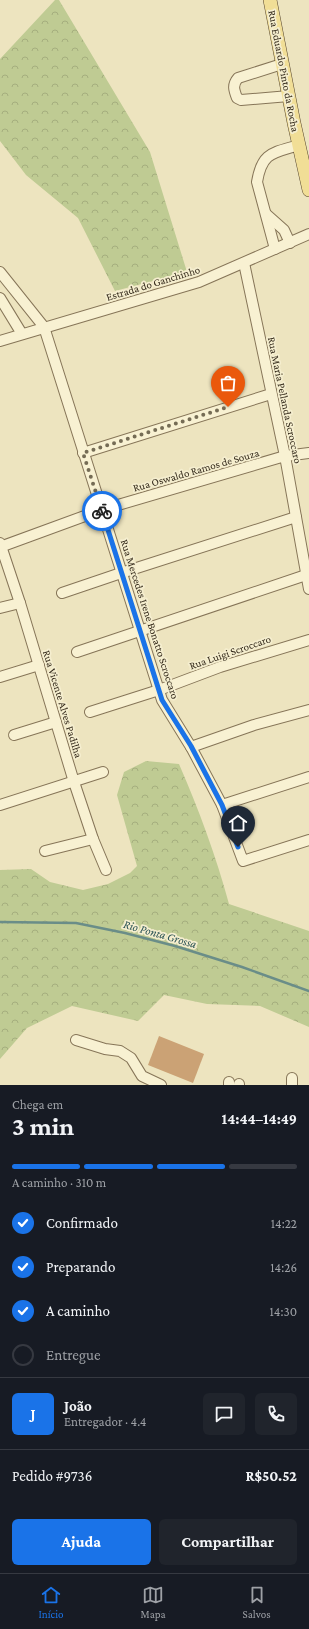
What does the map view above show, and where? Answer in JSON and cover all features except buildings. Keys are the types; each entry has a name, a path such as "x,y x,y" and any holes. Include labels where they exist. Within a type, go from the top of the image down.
{"main road":[{"name":"Rua Eduardo Pinto da Rocha","path":"270,0 309,190"}],"street":[{"path":"282,64 238,78 234,83 233,88 237,98 241,100 289,96"},
{"path":"275,249 257,182 259,172 264,160 272,153 299,145"},
{"path":"266,214 284,230 290,243"},
{"name":"Estrada do Ganchinho","path":"0,341 182,288 244,264 309,234"},
{"name":"Rua Maria Pellanda Scroccaro","path":"244,264 285,456 309,590"},
{"path":"0,272 44,327"},
{"path":"0,298 22,334"},
{"name":"Rua Mercedes Irene Bonatto Scroccaro","path":"44,327 162,700 191,746 222,805 243,861 309,840"},
{"path":"83,453 271,394"},
{"name":"Rua Oswaldo Ramos de Souza","path":"0,546 101,510 285,456 309,452"},
{"path":"62,593 296,517"},
{"name":"Rua Vicente Alves Padilha","path":"0,546 40,665 74,782 93,839 106,870"},
{"path":"77,652 306,574"},
{"path":"0,608 20,603"},
{"name":"Rua Luigi Scroccaro","path":"90,712 159,690 220,667 309,640"},
{"path":"0,677 40,665"},
{"path":"191,746 254,725 309,710"},
{"path":"14,736 56,722"},
{"path":"0,806 103,772"},
{"path":"222,805 309,776"},
{"path":"46,851 93,839"},
{"path":"76,1040 105,1049 120,1051 131,1058 142,1076 161,1085"}],"green space":[{"path":"55,0 59,0 150,152 187,272 115,291 78,218 26,175 0,141 0,59"},
{"path":"146,761 179,764 207,833 229,904 309,931 309,1027 260,1006 207,1004 164,995 138,1021 72,1006 27,1028 0,1059 0,870 31,869 50,882 83,890 108,884 130,873 137,866 117,795 124,772"}],"waterway":[{"name":"Rio Ponta Grossa","path":"0,922 76,923 125,933 175,946 242,967 309,991"}],"way so far":[{"path":"102,511 83,453 228,407"}],"route":[{"path":"102,511 162,700 191,746 222,805 238,847"}]}
